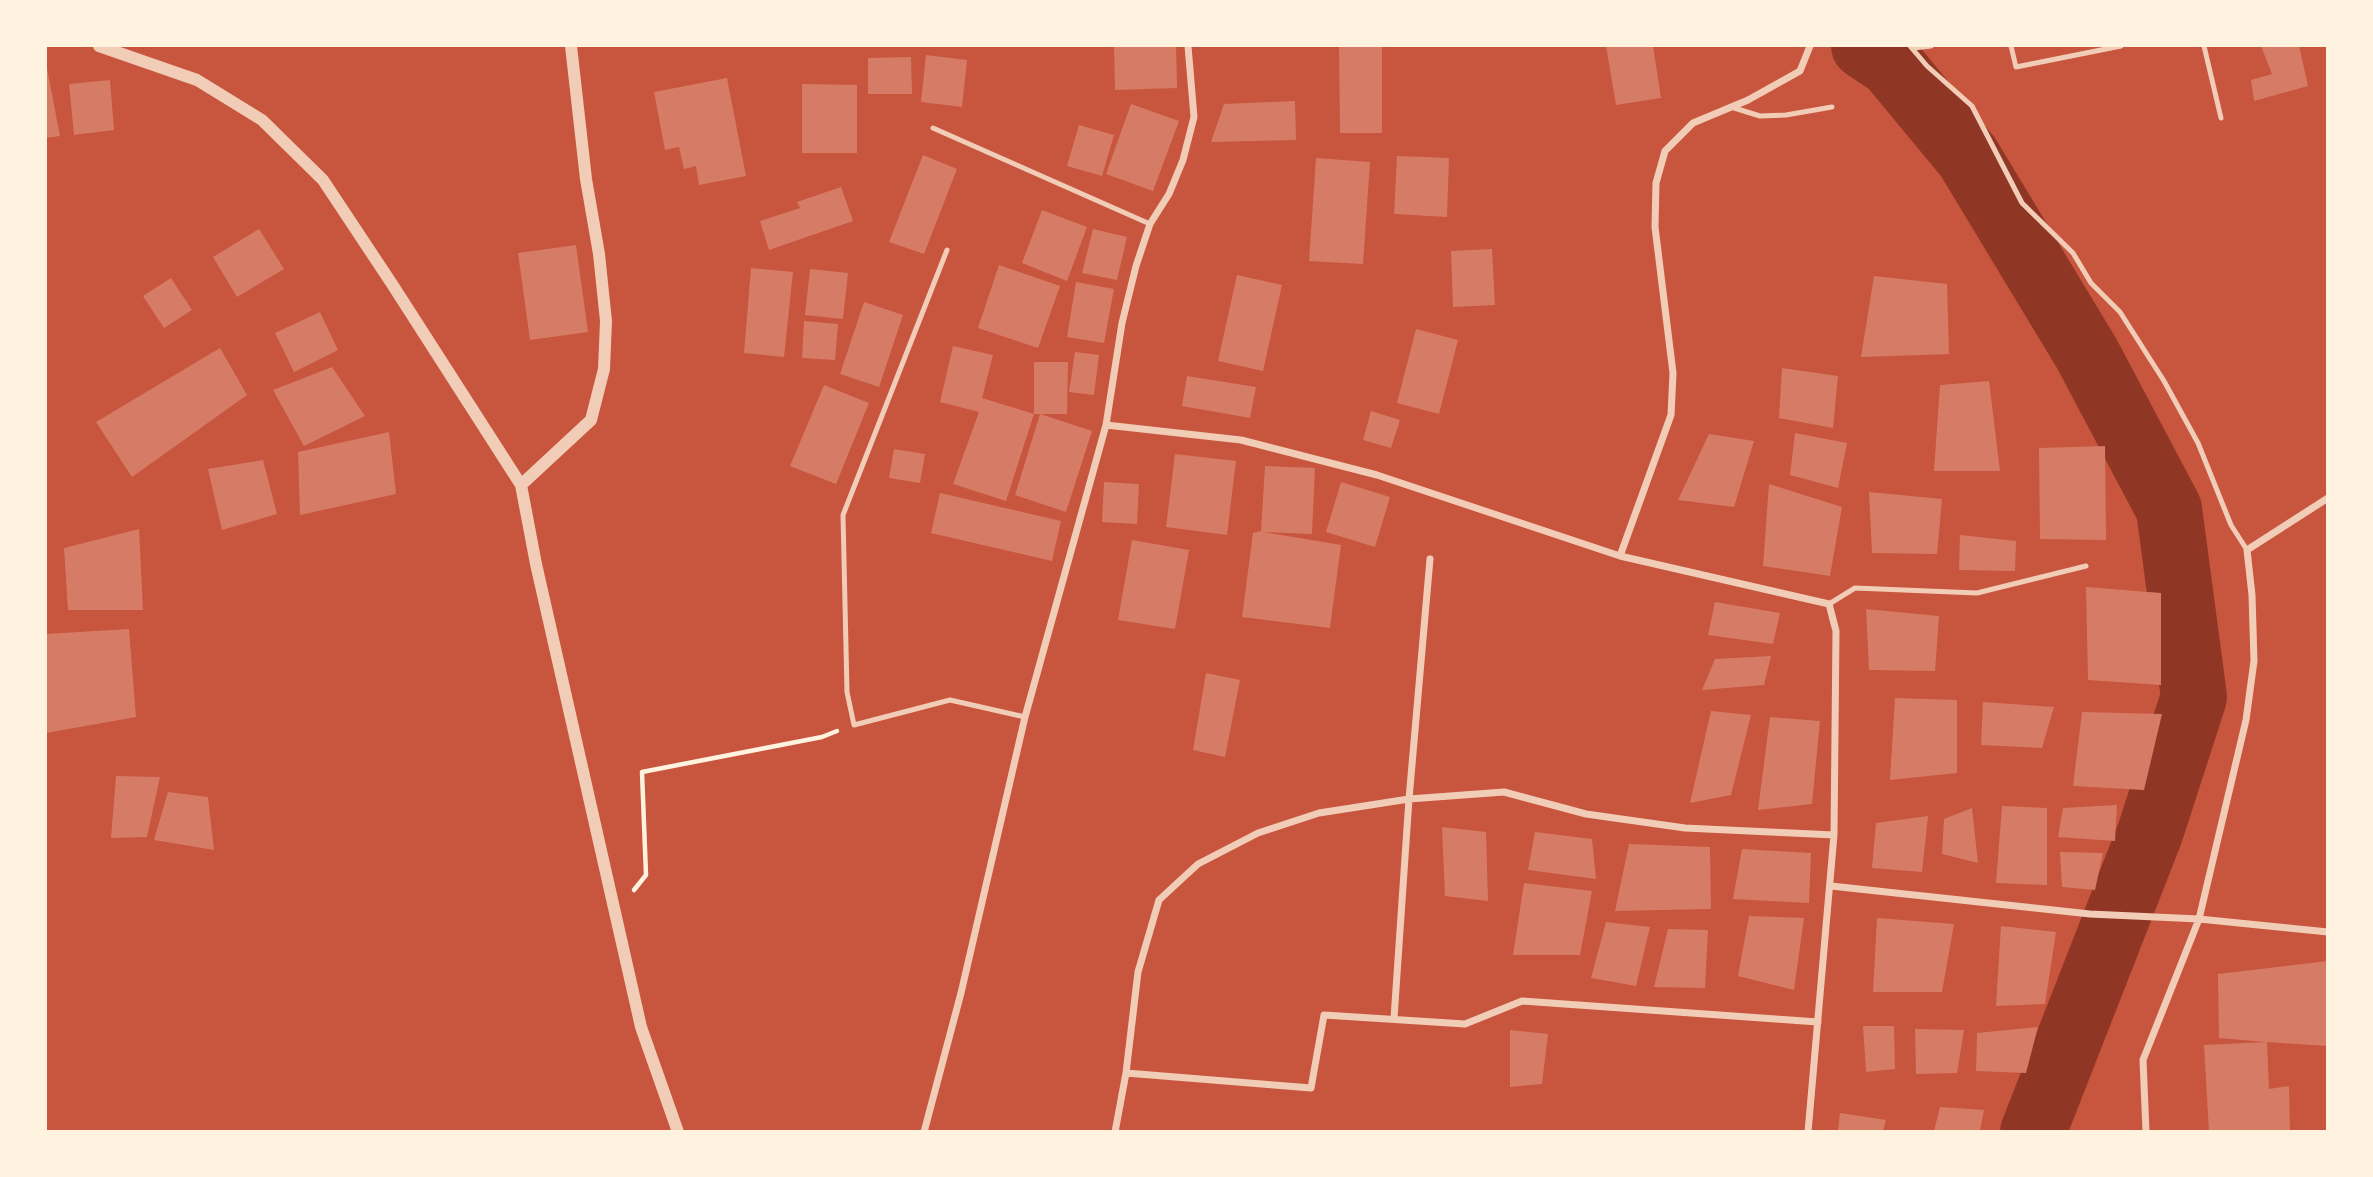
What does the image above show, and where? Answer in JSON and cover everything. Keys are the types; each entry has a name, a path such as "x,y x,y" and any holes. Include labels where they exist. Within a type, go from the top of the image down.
{"street":[{"path":"99,46 197,79 262,120 323,180 521,485 536,564 641,1027 678,1132"},
{"path":"521,485 592,419 604,369 606,321 571,46"},
{"path":"923,1132 961,993 1025,717 1106,425 1122,323 1136,266 1150,223 1169,194 1183,160 1194,117 1188,46"},
{"path":"1620,556 1671,415 1672,373 1654,227 1656,183 1665,151 1693,123 1748,100 1800,71 1810,46"},
{"path":"1106,425 1254,443 1377,475 1620,556 1829,604 1836,631 1834,835 1808,1132"},
{"path":"2146,1132 2143,1060 2199,919 2246,720 2254,661 2252,595 2247,550 2328,498"},
{"path":"1394,1018 1409,799 1430,559"},
{"path":"1115,1132 1126,1073 1138,972 1159,900 1198,863 1258,833 1319,813 1409,799 1504,792 1586,814 1672,826 1834,835"},
{"path":"1831,886 2090,914 2199,919 2328,932"},
{"path":"1126,1073 1311,1088 1324,1014 1465,1024 1522,1001 1818,1022"}],"lane":[{"path":"1912,47 1931,46"},
{"path":"2011,46 2016,67 2121,46"},
{"path":"2204,46 2221,118"},
{"path":"1912,47 1927,65 1972,106 2022,203 2073,253 2091,283 2120,312 2164,381 2198,443 2231,524 2247,550"},
{"path":"1731,107 1760,116 1786,115 1832,107"},
{"path":"933,128 1150,223"},
{"path":"947,250 842,515 847,692 854,725 950,700 1025,717"},
{"path":"1829,604 1855,588 1977,593 2086,566"}],"path":[{"path":"615,915 646,875 642,772 822,737 854,725"}],"building":[{"path":"1114,46 1176,46 1177,88 1115,90"},
{"path":"1339,46 1382,46 1382,133 1340,133"},
{"path":"1606,46 1653,46 1661,98 1616,105"},
{"path":"2261,46 2299,46 2308,86 2254,101 2251,80 2272,74"},
{"path":"926,55 967,60 962,107 921,102"},
{"path":"911,57 912,94 868,94 868,58"},
{"path":"46,63 60,136 46,138"},
{"path":"727,78 746,176 699,185 696,166 684,169 679,147 665,150 654,92"},
{"path":"110,80 114,130 74,135 69,84"},
{"path":"802,84 857,85 857,153 802,153"},
{"path":"1295,101 1296,140 1211,142 1224,104"},
{"path":"1131,104 1179,121 1153,191 1106,174"},
{"path":"1079,125 1114,135 1102,176 1067,166"},
{"path":"923,155 957,169 924,254 889,242"},
{"path":"1397,156 1449,158 1447,217 1394,214"},
{"path":"1316,158 1370,162 1363,264 1309,261"},
{"path":"841,187 853,221 769,250 760,221 800,208 797,202"},
{"path":"1042,210 1087,227 1067,281 1022,263"},
{"path":"259,229 284,269 237,297 213,257"},
{"path":"1093,229 1127,237 1117,280 1082,273"},
{"path":"576,245 588,332 530,340 518,253"},
{"path":"1492,249 1495,305 1453,307 1451,251"},
{"path":"999,265 1060,286 1038,348 978,328"},
{"path":"751,268 793,272 784,357 744,353"},
{"path":"810,269 848,273 843,319 805,315"},
{"path":"1237,275 1282,285 1263,371 1218,361"},
{"path":"1874,276 1947,284 1949,354 1861,357"},
{"path":"171,278 192,310 164,328 143,296"},
{"path":"1076,282 1114,289 1104,343 1067,337"},
{"path":"864,302 903,315 879,387 840,374"},
{"path":"320,312 338,350 294,372 275,333"},
{"path":"804,321 838,324 835,360 802,358"},
{"path":"1416,329 1458,340 1439,414 1397,403"},
{"path":"953,346 993,355 982,398 1034,414 1006,501 953,484 979,412 940,402"},
{"path":"220,348 247,395 132,477 96,422"},
{"path":"1075,352 1099,355 1094,395 1069,392"},
{"path":"1034,362 1068,362 1067,414 1034,414"},
{"path":"332,367 365,416 304,446 273,390"},
{"path":"1782,368 1838,376 1833,428 1779,418"},
{"path":"1187,376 1256,387 1250,418 1182,406"},
{"path":"1989,381 2000,471 1934,471 1940,385"},
{"path":"824,385 869,403 836,484 790,466"},
{"path":"1371,411 1400,420 1391,448 1363,440"},
{"path":"1040,414 1092,431 1066,512 1015,495"},
{"path":"389,432 396,494 300,515 298,452"},
{"path":"1795,433 1847,443 1838,488 1790,475"},
{"path":"1709,434 1754,441 1734,507 1678,500"},
{"path":"2105,446 2106,540 2040,539 2039,448"},
{"path":"894,449 925,454 920,483 889,478"},
{"path":"1175,454 1236,461 1227,535 1166,527"},
{"path":"263,460 277,514 222,530 208,469"},
{"path":"1265,466 1315,468 1312,534 1263,532 1341,545 1330,628 1242,617 1253,533 1261,531"},
{"path":"1104,482 1139,484 1137,524 1102,522"},
{"path":"1341,482 1390,497 1375,547 1326,532"},
{"path":"1769,484 1842,507 1830,576 1763,566"},
{"path":"1869,492 1942,499 1937,554 1872,553"},
{"path":"940,493 1061,521 1052,561 931,533"},
{"path":"139,529 143,610 68,610 64,548"},
{"path":"1960,535 2016,541 2015,571 1959,570"},
{"path":"1132,540 1189,550 1175,629 1118,620"},
{"path":"2086,587 2161,593 2161,685 2088,680"},
{"path":"1715,602 1780,613 1773,644 1708,635"},
{"path":"1866,609 1939,616 1935,671 1869,670"},
{"path":"129,629 136,717 46,733 46,634"},
{"path":"1771,656 1764,685 1702,690 1715,659"},
{"path":"1206,673 1240,680 1225,757 1193,750"},
{"path":"1895,698 1957,700 1957,773 1890,780"},
{"path":"1983,702 2054,707 2042,748 1981,745"},
{"path":"1711,711 1751,715 1731,795 1690,803"},
{"path":"2082,712 2162,714 2144,790 2073,786"},
{"path":"1770,717 1820,721 1812,804 1758,810"},
{"path":"116,776 160,777 147,837 111,838"},
{"path":"168,792 208,797 214,850 154,840"},
{"path":"2117,805 2115,841 2058,837 2063,808"},
{"path":"2002,806 2047,808 2047,885 1996,883"},
{"path":"1972,808 1978,863 1942,854 1944,819"},
{"path":"1928,816 1922,872 1872,868 1876,823"},
{"path":"1442,827 1486,832 1488,901 1445,896"},
{"path":"1535,832 1592,839 1596,879 1528,870"},
{"path":"1629,844 1710,847 1711,909 1615,911"},
{"path":"1742,849 1811,853 1809,903 1733,899"},
{"path":"2060,852 2103,853 2095,890 2062,887"},
{"path":"1524,883 1592,891 1580,955 1513,955"},
{"path":"1749,916 1804,918 1794,990 1738,976"},
{"path":"1877,918 1954,924 1942,992 1873,992"},
{"path":"1606,922 1650,927 1636,986 1591,978"},
{"path":"2001,926 2056,932 2045,1004 1996,1006"},
{"path":"1668,929 1708,930 1705,988 1654,987"},
{"path":"2328,961 2328,1046 2219,1038 2218,974"},
{"path":"1863,1026 1894,1026 1895,1069 1866,1072"},
{"path":"2038,1027 2026,1073 1976,1071 1977,1033"},
{"path":"1915,1029 1964,1030 1957,1073 1916,1074"},
{"path":"1510,1030 1548,1034 1542,1084 1510,1087"},
{"path":"2267,1042 2269,1089 2289,1086 2290,1131 2209,1131 2204,1045"},
{"path":"1940,1107 1984,1110 1980,1131 1934,1131"},
{"path":"1840,1113 1886,1120 1883,1131 1838,1131"}],"waterway":[{"path":"1864,46 1891,64 1968,157 2087,354 2169,509 2194,697 2150,833 2033,1132"}]}
